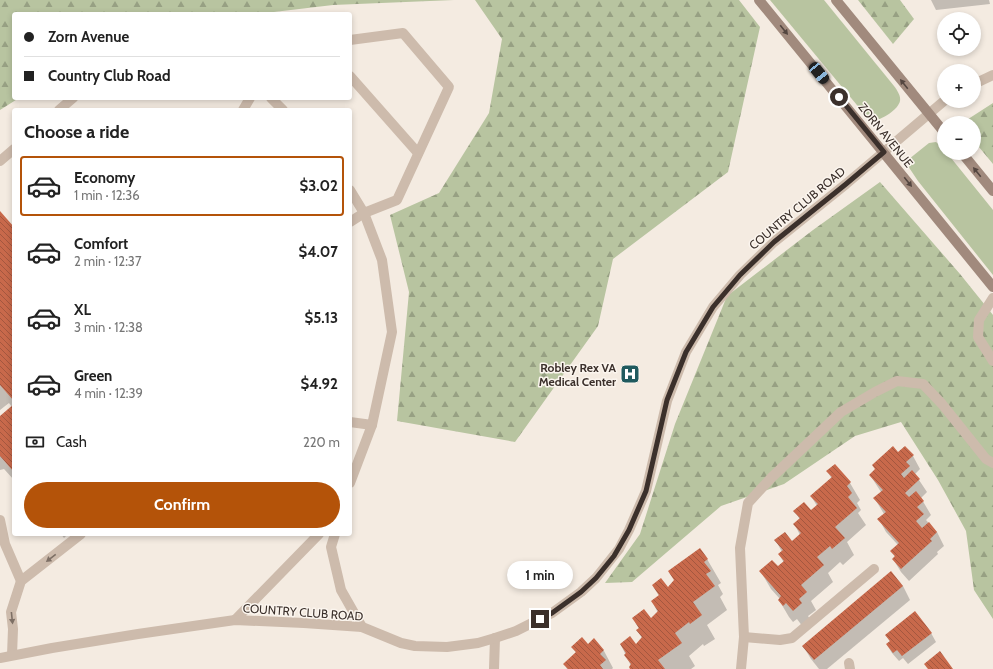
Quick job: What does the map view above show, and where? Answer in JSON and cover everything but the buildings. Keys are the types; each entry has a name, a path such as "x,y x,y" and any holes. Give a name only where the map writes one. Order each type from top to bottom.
{"main road":[{"name":"ZORN AVENUE","path":"759,0 993,287"},
{"path":"836,0 937,124"},
{"path":"968,160 993,191"}],"street":[{"path":"352,40 403,33 449,87 397,200 364,213 352,221"},
{"path":"981,81 993,75"},
{"path":"352,78 418,153"},
{"path":"61,108 71,100"},
{"path":"273,100 281,108"},
{"name":"COUNTRY CLUB ROAD","path":"0,658 138,634 235,620 362,627 401,643 415,646 447,647 478,643 495,638 516,631 552,613 581,592 609,562 629,530 646,491 667,400 686,352 713,307 740,275 774,242 846,184 937,107"},
{"path":"0,161 12,151"},
{"path":"352,193 364,213 382,260 392,332 372,425 352,478"},
{"path":"993,298 979,320 978,337 993,361"},
{"path":"741,669 744,637 740,548 748,503 771,478 841,412 897,381 923,384 942,404 986,459 993,463"},
{"path":"352,422 372,425"},
{"path":"0,520 5,544 21,581"},
{"path":"12,655 13,629 11,612 21,581 78,536"},
{"path":"235,620 317,536"},
{"path":"334,536 331,547 341,590 362,627"},
{"path":"744,637 780,640 792,638 874,569"},
{"path":"494,669 495,638"}],"green space":[{"path":"0,0 454,0 333,5 274,12 12,12 12,100 16,100 0,110"},
{"path":"475,0 739,0 760,27 728,172 613,259 598,326 515,442 397,421 409,292 390,215 439,193 489,113 502,39"},
{"path":"770,0 824,0 896,89 900,101 896,108 885,116 874,121 866,116"},
{"path":"858,0 900,0 914,19 893,44"},
{"path":"993,103 993,164 981,149 981,116 973,116"},
{"path":"929,143 937,143 937,160 953,160 993,210 993,275 918,181 908,166 909,159"},
{"path":"880,182 960,274 993,315 993,619 974,590 966,531 938,480 901,422 855,436 784,484 721,506 632,582 605,583 640,534 675,424 727,296 813,230"}],"place":[{"name":"Robley Rex VA Medical Center","path":"630,374"}],"route":[{"path":"540,619 552,613 581,592 596,578 619,549 646,491 667,400 686,352 713,307 740,275 774,242 884,152 839,97"}]}
